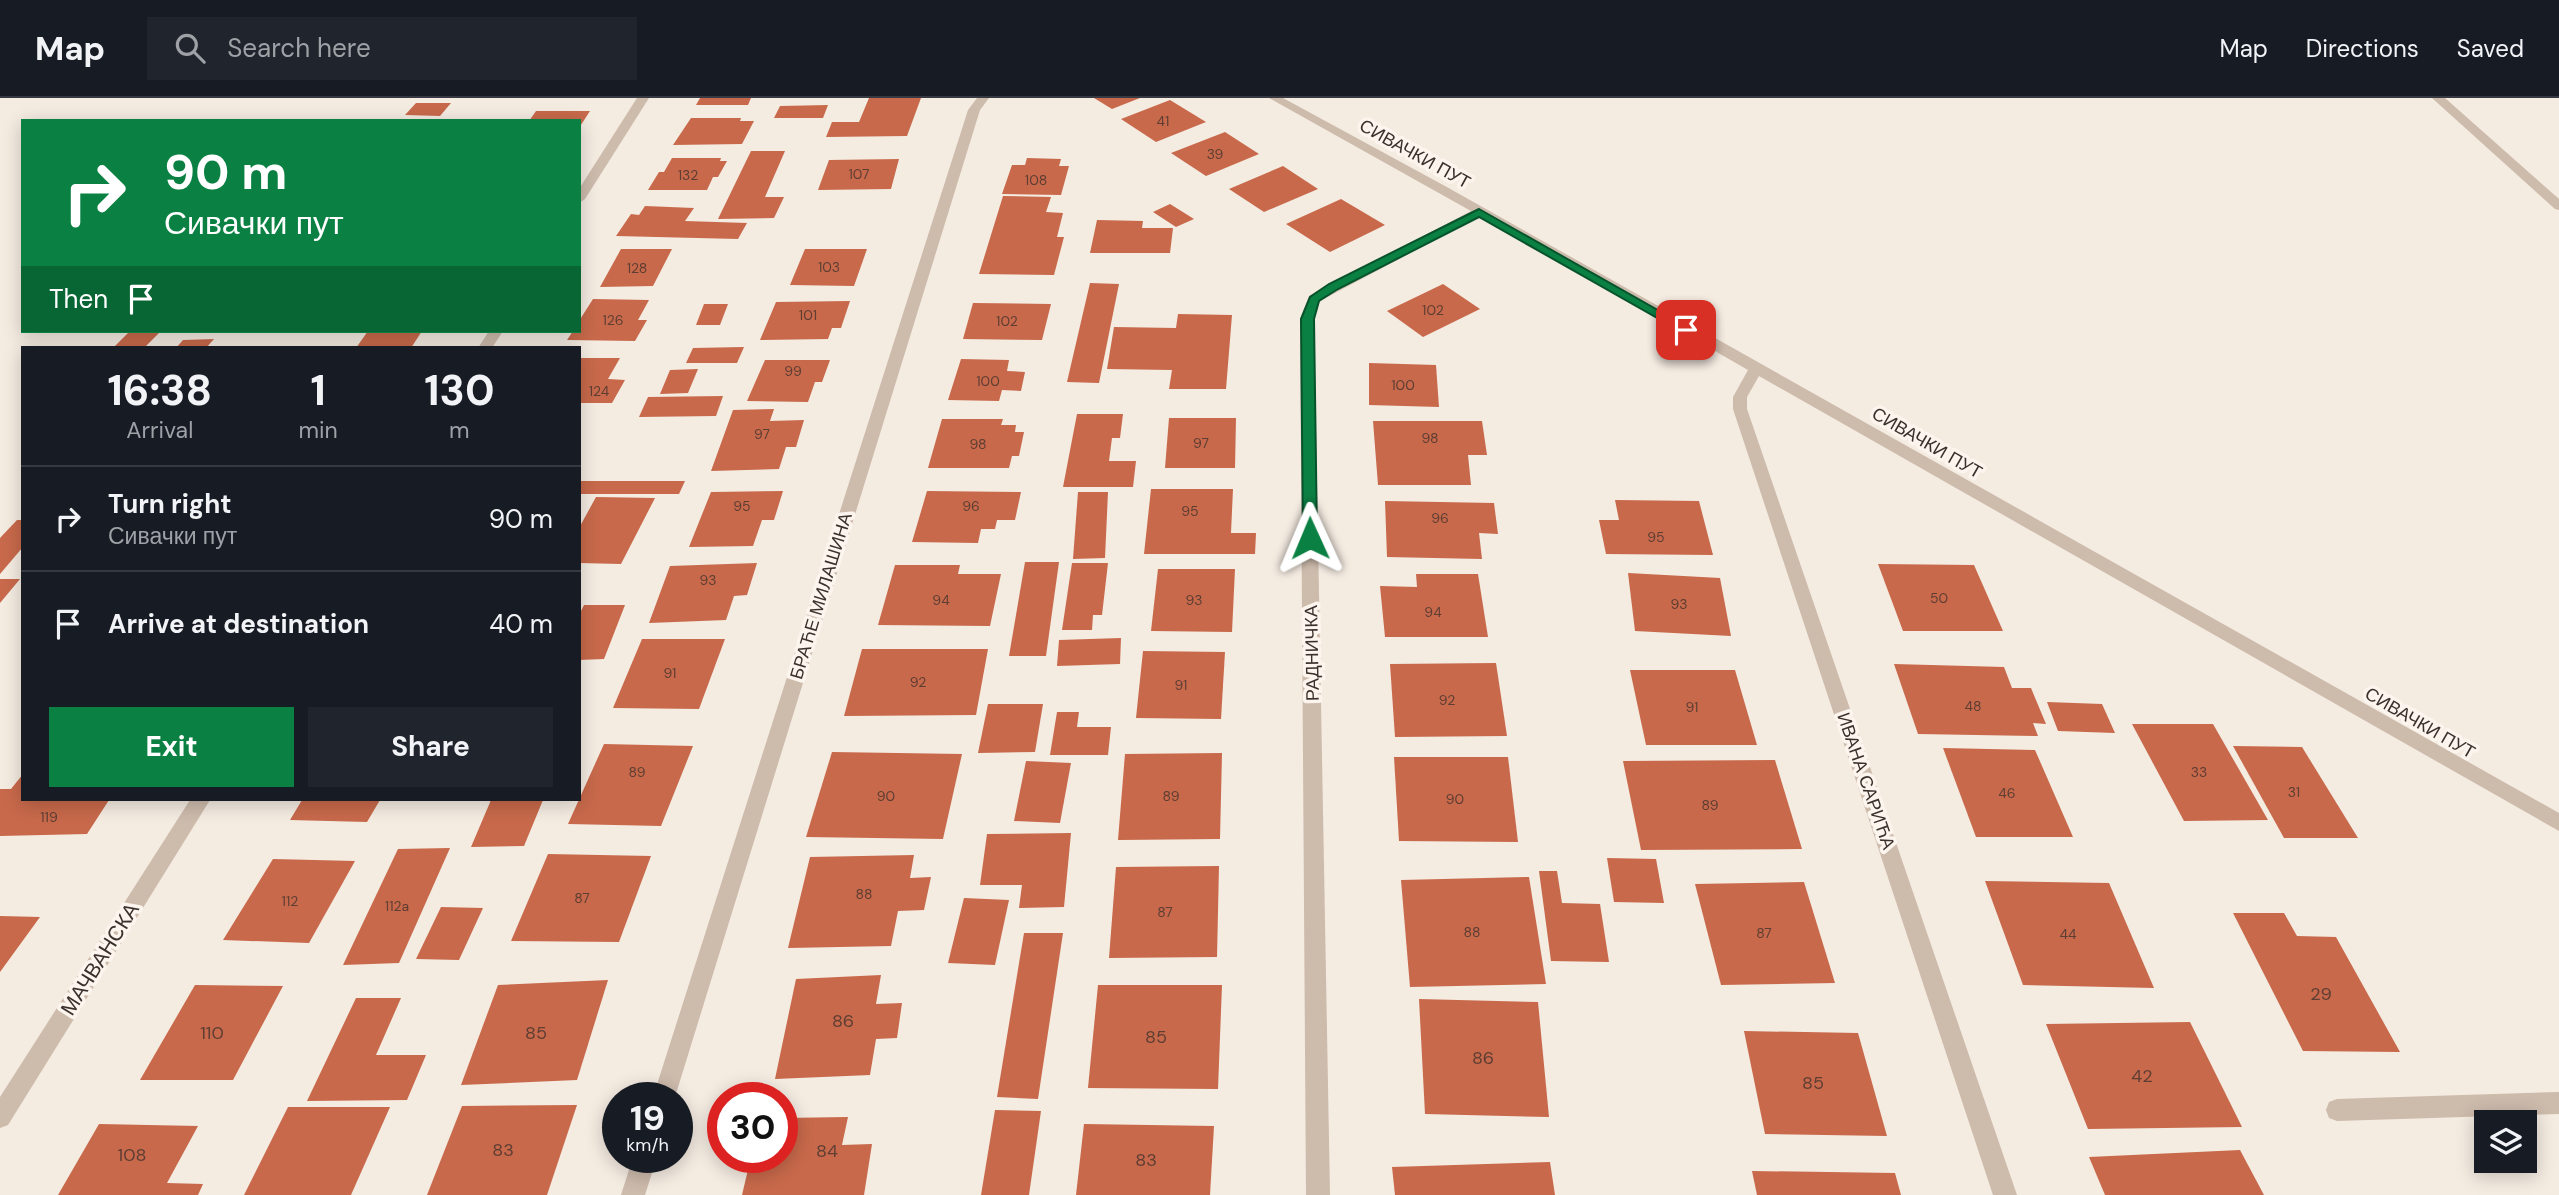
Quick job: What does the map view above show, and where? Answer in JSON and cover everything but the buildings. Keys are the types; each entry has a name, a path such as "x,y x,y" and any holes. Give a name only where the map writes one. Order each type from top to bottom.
{"street":[{"path":"581,196 643,98"},
{"name":"БРАЋЕ МИЛАШИНА","path":"669,1082 974,110 983,98"},
{"name":"СИВАЧКИ ПУТ","path":"1275,98 2559,823"},
{"path":"2438,98 2559,206"},
{"name":"РАДНИЧКА","path":"1318,1195 1307,319 1314,299 1479,212"},
{"name":"ИВАНА САРИЋА","path":"1756,369 1740,397 1740,409 2005,1195"},
{"name":"МАЧВАНСКА","path":"0,1117 199,801"},
{"path":"2337,1110 2559,1103"},
{"path":"633,1195 640,1173"}],"route":[{"path":"1310,538 1307,319 1314,299 1334,287 1479,212 1686,330"}]}
